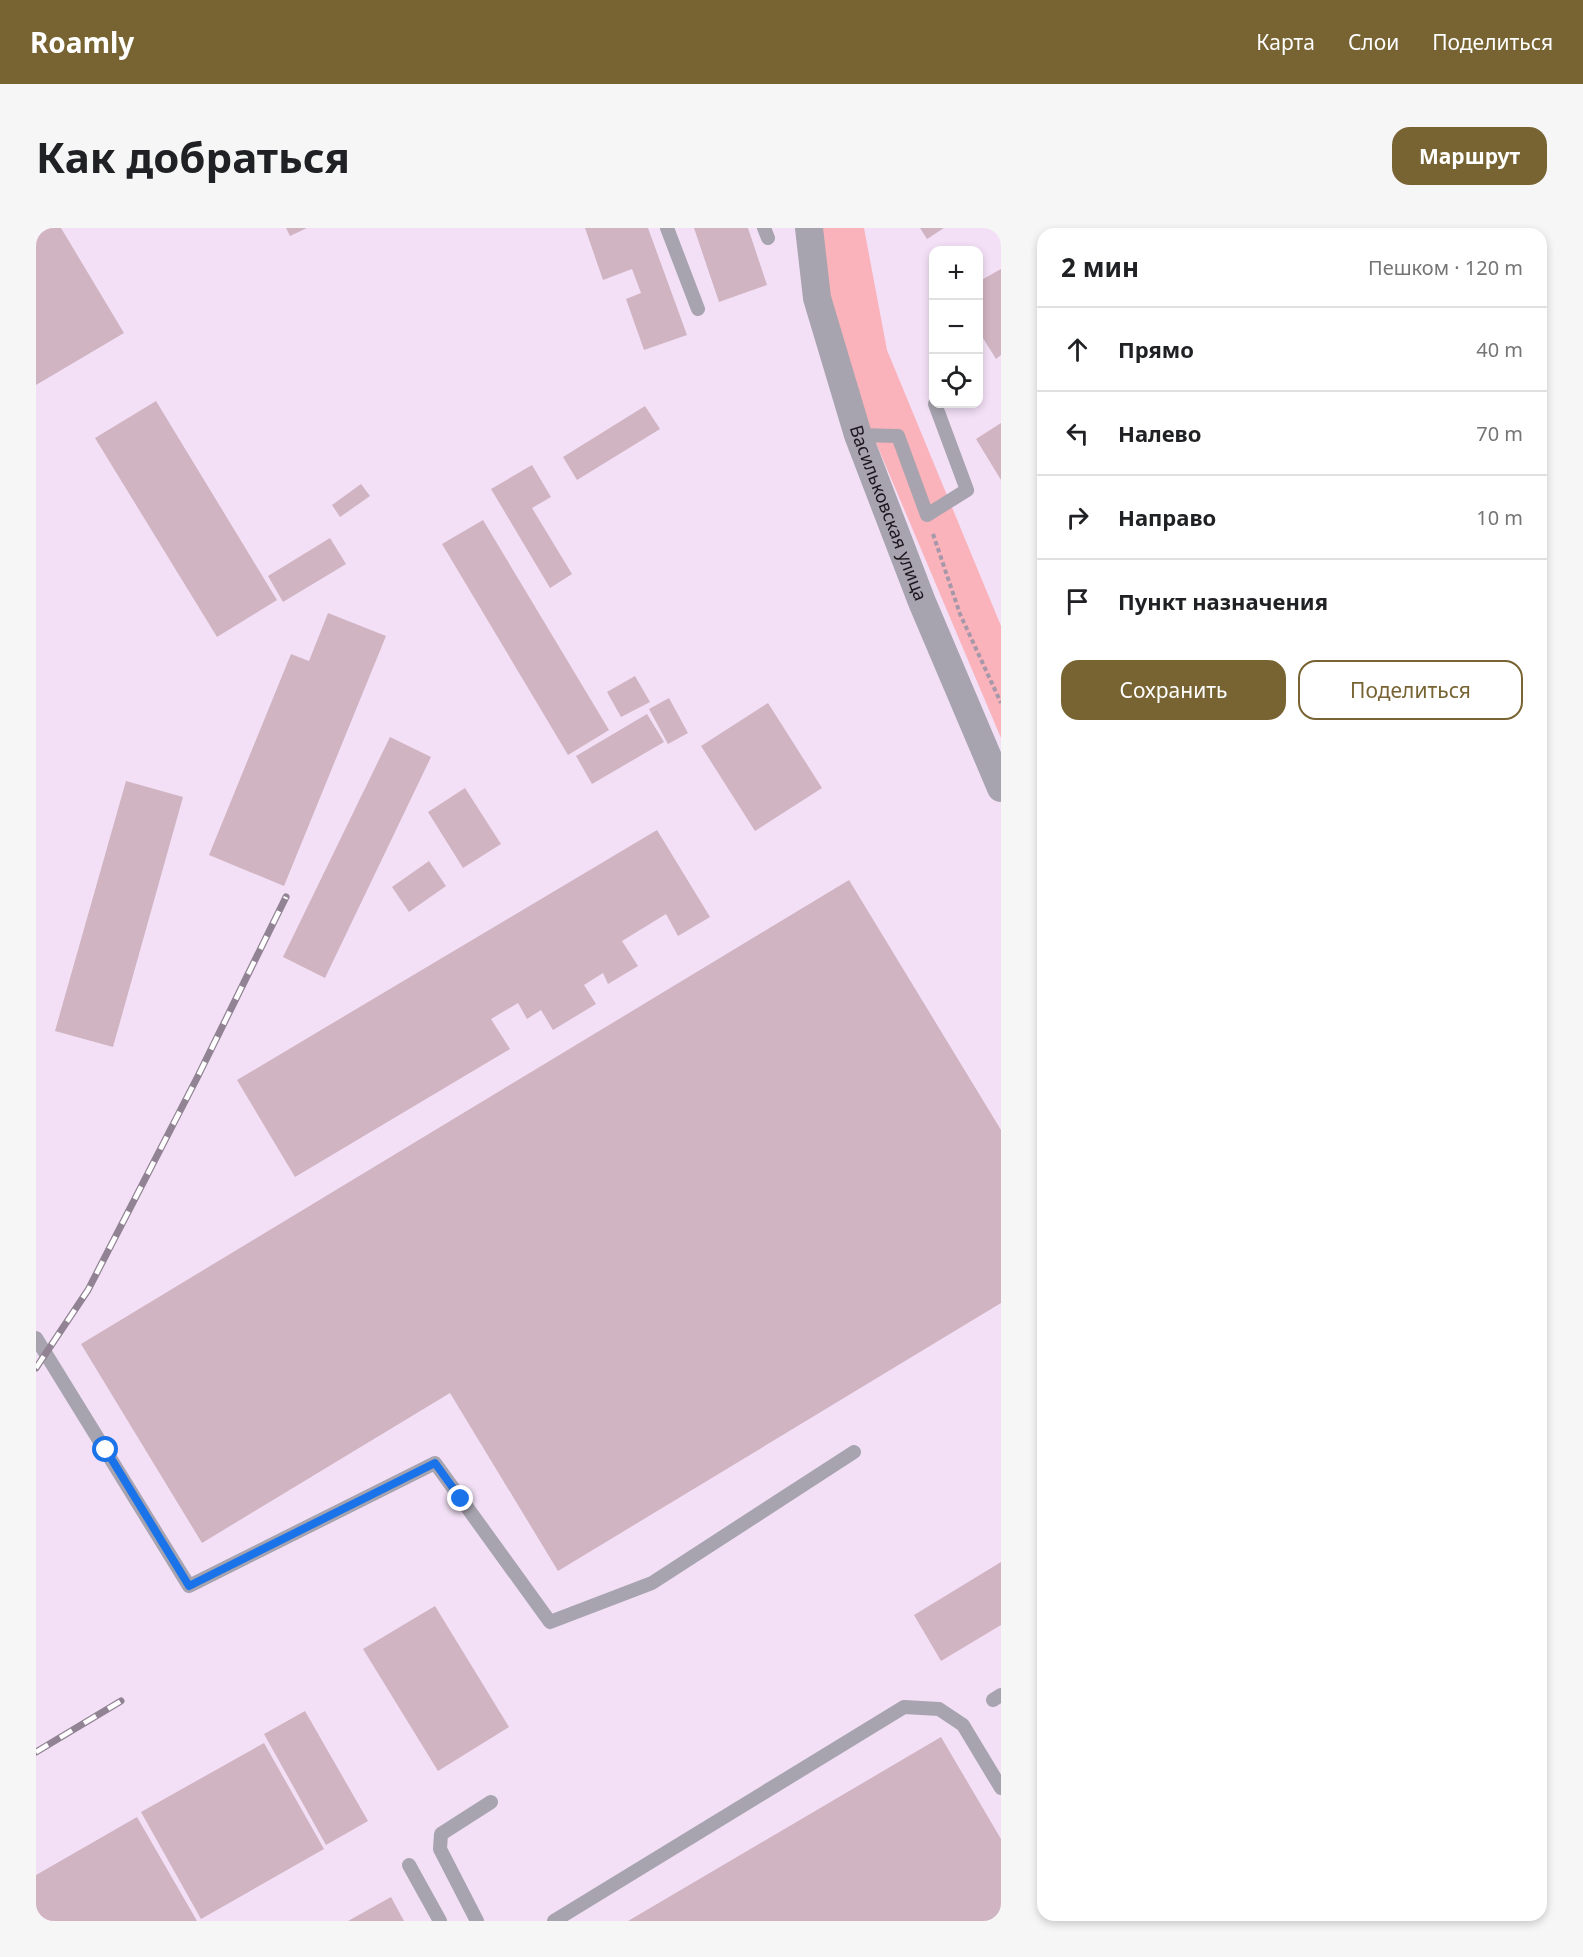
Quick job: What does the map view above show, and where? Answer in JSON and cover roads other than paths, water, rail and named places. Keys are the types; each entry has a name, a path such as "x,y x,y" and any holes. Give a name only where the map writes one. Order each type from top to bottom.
{"street":[{"name":"Васильковская улица","path":"809,228 817,298 858,435 922,602 990,733 1001,788"}],"lane":[{"path":"667,228 698,309"},
{"path":"858,435 898,436 927,515 967,490 936,408"},
{"path":"36,1338 189,1586 435,1463 550,1622 652,1583 854,1452"},
{"path":"554,1921 904,1707 939,1709 963,1725 1001,1788"},
{"path":"477,1921 440,1849 441,1834 491,1802"},
{"path":"409,1865 440,1921"}],"railway":[{"path":"36,1368 88,1290 198,1076 286,897"},
{"path":"36,1752 121,1701"}]}
